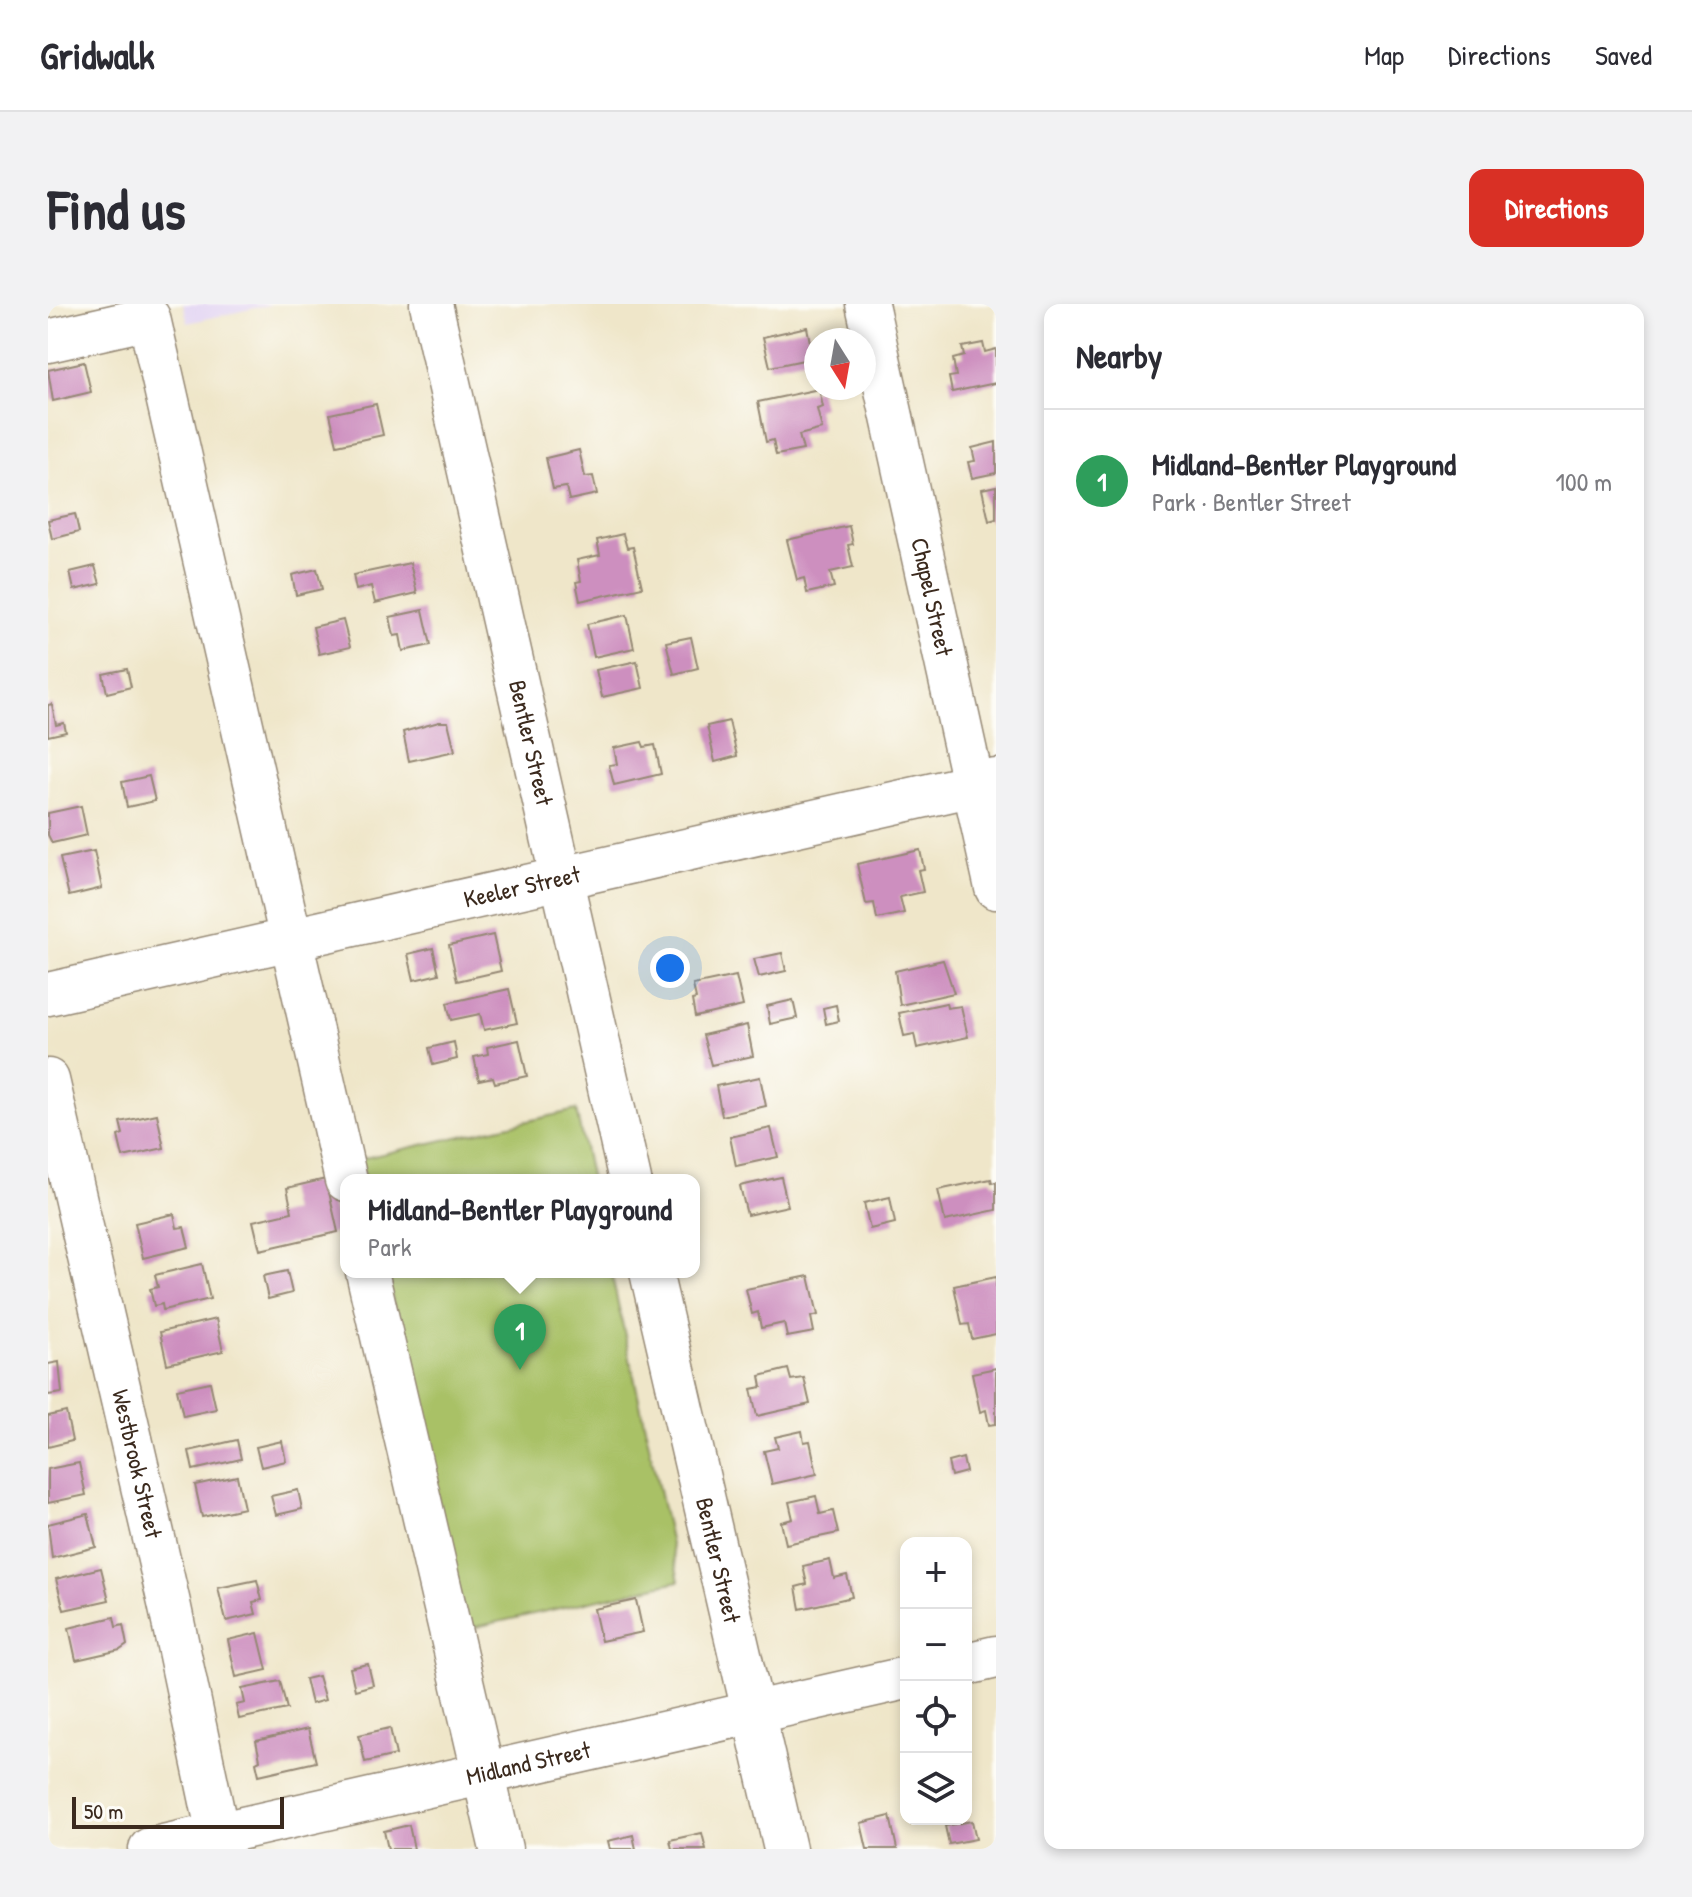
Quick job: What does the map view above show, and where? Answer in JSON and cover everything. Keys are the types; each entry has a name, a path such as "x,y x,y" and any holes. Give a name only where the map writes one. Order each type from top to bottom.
{"street":[{"name":"Bentler Street","path":"431,304 629,1174"},
{"name":"Chapel Street","path":"867,304 984,783 996,888"},
{"path":"48,341 149,318 345,1174"},
{"name":"Keeler Street","path":"48,994 984,783"},
{"name":"Westbrook Street","path":"48,1080 167,1590 219,1841"},
{"path":"368,1278 501,1849"},
{"name":"Bentler Street","path":"652,1278 785,1849"},
{"path":"972,1663 996,1657"},
{"name":"Midland Street","path":"150,1849 219,1841 483,1773 900,1679"}],"shaded area":[{"path":"183,304 273,304 188,323"}],"green space":[{"path":"576,1110 590,1174 364,1174 360,1159"},
{"path":"387,1278 612,1278 679,1581 467,1629"}],"building":[{"path":"807,327 804,328 804,360 770,367 763,337"},
{"path":"983,343 985,352 996,349 996,383 952,392 949,377 956,376 953,359 964,356 962,347"},
{"path":"84,362 91,392 53,401 48,370"},
{"path":"804,392 804,400 821,400 823,407 817,409 822,429 799,435 803,450 776,455 773,440 766,442 758,402"},
{"path":"376,404 383,435 337,445 330,414"},
{"path":"996,442 996,473 972,478 968,462 975,461 972,448"},
{"path":"579,450 585,477 593,476 597,494 569,500 566,487 553,489 546,458"},
{"path":"996,486 996,519 989,521 982,489"},
{"path":"75,514 79,532 52,539 48,520"},
{"path":"849,526 853,544 848,545 853,567 830,572 834,587 807,593 804,578 797,580 787,540"},
{"path":"623,534 627,548 633,547 642,587 580,601 576,582 581,581 577,560 600,555 597,540"},
{"path":"410,563 417,593 375,603 371,586 356,590 353,575"},
{"path":"95,566 100,584 74,590 70,572"},
{"path":"317,569 322,589 296,595 292,575"},
{"path":"423,610 431,645 403,651 400,635 394,636 390,617"},
{"path":"627,615 634,648 594,657 587,624"},
{"path":"343,620 350,647 319,654 313,627"},
{"path":"691,637 698,668 674,674 666,642"},
{"path":"637,661 643,688 602,697 596,670"},
{"path":"127,669 131,687 107,693 103,674"},
{"path":"52,704 56,725 64,723 66,732 48,736 48,705"},
{"path":"729,721 737,756 715,762 707,726"},
{"path":"448,722 455,751 409,761 403,732"},
{"path":"642,742 644,747 655,745 661,774 614,785 609,765 617,764 614,748"},
{"path":"149,776 155,801 127,807 122,782"},
{"path":"81,806 87,835 52,843 48,835 48,813"},
{"path":"920,850 924,869 918,870 923,892 900,897 904,913 877,919 874,903 866,904 857,864"},
{"path":"94,851 102,888 69,896 60,858"},
{"path":"493,935 501,971 457,981 449,945"},
{"path":"433,948 439,974 414,980 408,954"},
{"path":"782,953 786,971 759,977 754,959"},
{"path":"943,960 954,993 900,1005 895,971"},
{"path":"736,976 743,1006 695,1017 693,985"},
{"path":"509,989 517,1023 484,1030 480,1014 451,1020 447,1003"},
{"path":"793,1000 797,1018 770,1024 767,1006"},
{"path":"946,1003 947,1008 961,1006 968,1037 917,1048 914,1034 904,1036 899,1013"},
{"path":"836,1005 839,1021 826,1024 823,1008"},
{"path":"747,1025 753,1056 711,1065 703,1035"},
{"path":"519,1040 527,1076 495,1083 493,1077 479,1080 474,1057 488,1054 487,1047"},
{"path":"454,1042 457,1059 433,1065 429,1048"},
{"path":"760,1077 766,1106 722,1116 716,1086"},
{"path":"157,1114 164,1148 123,1157 118,1136 123,1134 120,1122"},
{"path":"771,1128 778,1157 736,1166 730,1137"},
{"path":"781,1177 788,1206 747,1215 740,1186"},
{"path":"326,1179 338,1232 260,1250 253,1221 292,1212 287,1188"},
{"path":"991,1179 992,1183 996,1182 996,1210 945,1221 938,1190"},
{"path":"890,1197 895,1223 870,1229 864,1203"},
{"path":"174,1214 177,1228 184,1227 189,1247 143,1258 135,1223"},
{"path":"202,1264 210,1299 163,1310 162,1304 154,1306 150,1289 158,1287 155,1275"},
{"path":"287,1271 292,1293 268,1299 263,1276"},
{"path":"809,1276 818,1315 811,1317 814,1332 787,1337 784,1323 761,1328 758,1312 752,1314 746,1289"},
{"path":"996,1277 996,1334 972,1339 969,1324 962,1325 954,1286"},
{"path":"216,1319 223,1351 167,1364 160,1332"},
{"path":"59,1362 62,1393 48,1395 48,1364"},
{"path":"996,1368 996,1424 989,1425 986,1410 980,1412 972,1373"},
{"path":"788,1369 791,1380 804,1378 810,1404 757,1416 751,1389 762,1387 760,1376"},
{"path":"210,1382 216,1409 183,1416 177,1389"},
{"path":"66,1412 72,1441 48,1447 48,1416"},
{"path":"802,1431 804,1442 810,1441 817,1474 772,1484 764,1451 778,1448 775,1437"},
{"path":"237,1440 241,1459 193,1470 189,1451"},
{"path":"282,1441 286,1461 261,1467 256,1447"},
{"path":"963,1458 966,1472 951,1476 948,1462"},
{"path":"79,1463 86,1495 48,1503 48,1469"},
{"path":"237,1476 244,1508 202,1517 195,1485"},
{"path":"298,1490 302,1509 276,1515 271,1496"},
{"path":"816,1496 820,1514 833,1511 838,1533 786,1544 781,1522 793,1519 789,1502"},
{"path":"88,1514 96,1547 52,1558 48,1524"},
{"path":"830,1560 834,1578 847,1575 852,1597 800,1609 796,1587 807,1584 803,1566"},
{"path":"101,1568 109,1600 64,1610 56,1579"},
{"path":"257,1580 262,1600 253,1602 256,1614 226,1621 218,1588"},
{"path":"636,1600 643,1632 601,1641 594,1609"},
{"path":"114,1617 116,1627 123,1625 127,1645 120,1650 76,1660 69,1628"},
{"path":"258,1633 267,1670 236,1677 228,1640"},
{"path":"368,1664 373,1685 355,1690 350,1668"},
{"path":"318,1676 325,1700 311,1704 305,1679"},
{"path":"280,1681 287,1709 239,1719 236,1705 245,1703 242,1689"},
{"path":"390,1728 396,1755 365,1762 359,1735"},
{"path":"308,1729 316,1762 259,1775 256,1741"},
{"path":"890,1816 897,1849 867,1849 861,1823"},
{"path":"972,1821 976,1839 949,1844 945,1826 972,1825"},
{"path":"409,1825 414,1849 388,1849 384,1831"},
{"path":"702,1833 706,1849 672,1849 670,1840"},
{"path":"633,1835 636,1849 610,1849 608,1841"}],"place":[{"name":"Midland-Bentler Playground","path":"520,1370"}]}
